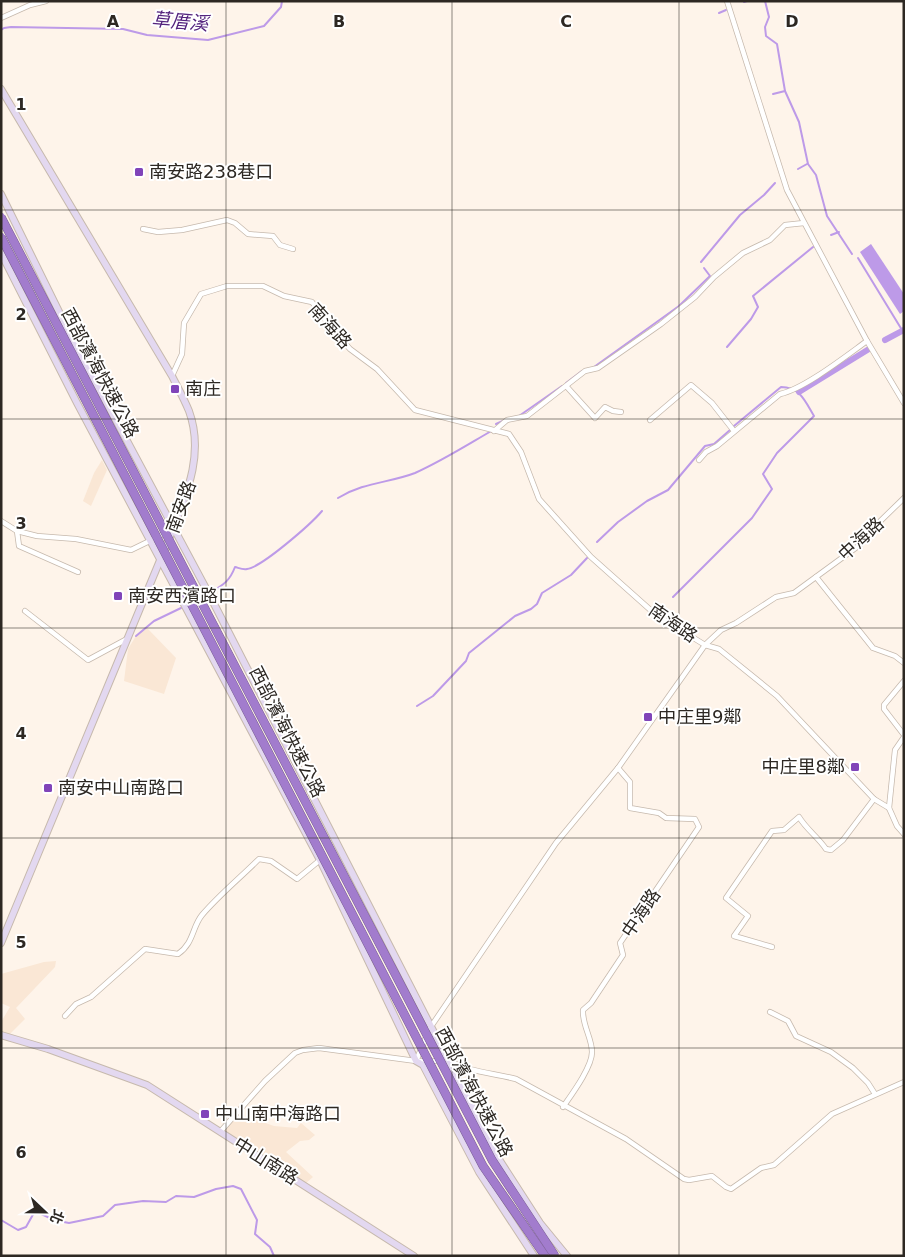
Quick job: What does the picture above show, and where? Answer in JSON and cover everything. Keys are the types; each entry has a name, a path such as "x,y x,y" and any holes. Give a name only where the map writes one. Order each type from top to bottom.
{"highway":[{"name":"西部濱海快速公路","path":"1,217 492,1160 555,1256"},
{"name":"西部濱海快速公路","path":"1,237 483,1166 545,1256"}],"street":[{"path":"1,18 30,5 46,1"},
{"path":"726,1 787,190 867,342 904,403"},
{"name":"南安路","path":"1,89 172,376 189,411 194,429 196,453 192,475 173,529 1,943"},
{"path":"1,194 72,338 210,596 500,1161 540,1223 567,1256"},
{"path":"144,229 158,232 182,230 227,220 235,223 248,234 273,236 280,245 294,249"},
{"path":"494,431 507,420 527,416 567,387 585,371 598,368 661,324 695,297 714,277 743,253 770,240 785,225 804,223"},
{"path":"1,253 77,403 152,540 320,860 416,1061 422,1065 479,1172 534,1256"},
{"name":"南海路","path":"172,376 182,354 184,323 201,294 227,286 263,286 284,296 312,302 350,349 377,369 403,400 415,410 509,434 521,452 539,499 591,557 655,614 705,645 719,649 777,696 874,799 889,808"},
{"path":"699,460 706,452 717,446 780,394 790,392 867,342"},
{"path":"650,420 691,385 712,403 734,431"},
{"path":"567,387 595,418 606,407 613,411 621,412"},
{"name":"中海路","path":"416,1061 430,1027 556,844 618,768 705,645 720,630 736,623 776,597 794,593 861,544 867,534 904,498"},
{"path":"1,521 17,531 37,536 94,541 131,550 173,529"},
{"path":"17,531 19,546 78,572"},
{"path":"816,577 873,648 895,656 904,663"},
{"path":"25,611 88,660 127,639"},
{"path":"904,682 884,705 884,709 904,736 894,750 889,808 897,826 904,834"},
{"name":"中海路","path":"563,1107 581,1080 592,1052 582,1019 583,1010 591,1002 623,955 620,944 699,827 695,819 666,818 659,813 630,808 630,782 618,768"},
{"path":"772,947 734,936 748,916 726,898 736,881 772,831 784,830 799,817 804,826 817,836 826,849 831,850 843,840 874,799"},
{"path":"65,1016 76,1004 92,997 145,949 178,954 182,952 194,936 202,915 259,860 271,862 297,879 320,860"},
{"path":"770,1012 788,1021 796,1036 831,1052 853,1068 868,1083 875,1094"},
{"name":"中山南路","path":"1,1035 48,1049 147,1085 414,1256"},
{"path":"220,1132 257,1089 294,1053 319,1048 416,1061 448,1061 465,1069 516,1079 563,1107 596,1121 618,1134 684,1179 694,1180 712,1176 726,1187 731,1188 761,1168 774,1165 832,1114 904,1082"}],"shaded area":[{"path":"871,244 904,294 904,311 900,314 860,252"},
{"path":"102,460 107,470 91,506 83,501 94,473"},
{"path":"147,628 176,658 164,694 124,681 128,649 136,636"},
{"path":"56,961 55,967 16,1008 25,1019 9,1035 1,1033 1,1022 10,1007 1,1003 1,974 44,962"},
{"path":"237,1113 274,1126 297,1128 301,1123 315,1135 309,1140 300,1141 286,1152 313,1177 306,1183 223,1130"}],"waterway":[{"name":"草厝溪","path":"1,30 11,27 123,29 147,35 208,40 264,26 281,7 282,1"},
{"path":"765,1 769,17 765,27 766,36 777,44 785,91 799,122 808,164 816,175 827,216 852,254"},
{"path":"719,13 726,10"},
{"path":"773,94 785,91"},
{"path":"798,169 807,164"},
{"path":"701,262 740,215 775,183"},
{"path":"831,235 839,232"},
{"path":"727,347 751,319 758,307 753,296 813,247"},
{"path":"858,258 902,330"},
{"path":"594,367 679,306 710,276 704,268"},
{"path":"885,340 904,330"},
{"path":"799,392 869,349"},
{"path":"566,383 582,371"},
{"path":"519,416 562,386"},
{"path":"673,597 752,518 772,489 763,474 777,453 814,416 805,400 797,392 793,389 781,387 734,426"},
{"path":"496,424 505,420"},
{"path":"338,498 357,489 415,473 493,430"},
{"path":"597,542 618,522 647,501 668,490 705,446 714,444 730,430"},
{"path":"212,591 226,582 235,567 247,569 264,561 297,535 322,511"},
{"path":"417,706 433,696 466,661 469,653 515,616 531,609 537,604 542,593 571,575 587,558"},
{"path":"136,636 154,621 181,608"},
{"path":"1,1220 18,1230 26,1227 35,1211 54,1220 69,1223 103,1216 115,1205 143,1201 166,1202 176,1196 194,1197 216,1189 233,1186 241,1189 257,1220 255,1234 270,1247 274,1256"}],"place":[{"name":"南安路238巷口","path":"139,172"},
{"name":"南庄","path":"175,389"},
{"name":"南安西濱路口","path":"118,596"},
{"name":"中庄里9鄰","path":"648,717"},
{"name":"中庄里8鄰","path":"855,767"},
{"name":"南安中山南路口","path":"48,788"},
{"name":"中山南中海路口","path":"205,1114"}]}
